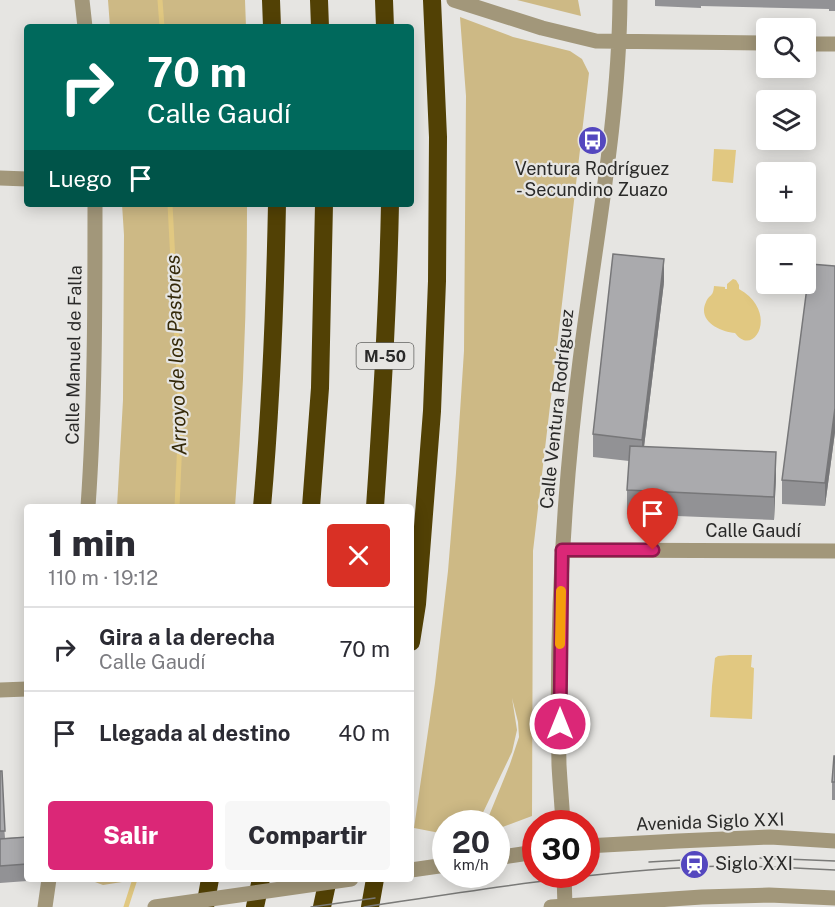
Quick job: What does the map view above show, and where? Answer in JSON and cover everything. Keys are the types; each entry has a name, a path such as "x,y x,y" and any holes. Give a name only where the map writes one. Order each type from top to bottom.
{"highway":[{"path":"271,0 272,24"},
{"path":"319,0 321,24"},
{"path":"384,0 385,24"},
{"path":"414,623 432,411 437,281 438,136 432,0"},
{"path":"262,504 274,337 277,207"},
{"path":"311,504 320,387 324,207"},
{"name":"M-50","path":"375,504 383,393 390,207"},
{"path":"205,907 209,882"},
{"path":"255,907 260,882"},
{"path":"322,907 327,882"},
{"path":"370,907 374,882"}],"street":[{"path":"82,0 86,24"},
{"path":"454,0 543,27 596,40 756,43"},
{"name":"Calle Ventura Rodríguez","path":"562,810 560,765 562,550 580,362 611,140 620,42 620,0"},
{"path":"816,44 835,44"},
{"path":"0,178 24,179"},
{"name":"Calle Manuel de Falla","path":"88,504 93,375 95,207"},
{"name":"Calle Gaudí","path":"562,550 835,551"},
{"path":"0,690 24,689"},
{"name":"Avenida Siglo XXI","path":"600,845 770,837 835,841"},
{"path":"414,870 432,868"},
{"path":"45,907 49,882"},
{"path":"155,907 330,882"},
{"path":"562,888 560,907 702,897 835,898"}],"shaded area":[{"path":"108,0 245,0 246,24 110,24"},
{"path":"517,0 578,0 581,16"},
{"path":"460,17 513,37 570,51 582,59 589,73 533,551 532,810 522,810 522,820 510,824 510,810 491,810 519,737 512,698 517,730 512,752 484,810 432,810 432,831 414,828 435,683 456,473 464,351 466,96"},
{"path":"714,149 736,150 733,183 712,181"},
{"path":"122,207 247,207 244,356 235,504 117,504 123,400"},
{"path":"733,279 758,309 761,320 760,329 755,337 749,340 742,340 735,333 717,328 707,320 705,315 706,302 714,286 727,289 727,284"},
{"path":"752,655 751,667 754,668 752,719 710,717 715,658"},
{"path":"95,882 122,882 103,885"}],"building":[{"path":"613,254 664,259 642,440 593,434"},
{"path":"816,264 835,266 835,408 825,483 782,480 806,294 816,294"},
{"path":"630,446 776,452 774,497 627,490"},
{"path":"834,756 835,782 832,782"},
{"path":"0,771 2,771 5,831 0,831"},
{"path":"24,837 24,864 0,866 0,839"}],"waterway":[{"name":"Arroyo de los Pastores","path":"160,0 162,24"},
{"name":"Arroyo de los Pastores","path":"170,207 181,417 177,504"},
{"name":"Arroyo de los Pastores","path":"126,907 134,882"}],"tram line":[{"path":"760,858 835,861"},
{"path":"649,862 700,859"},
{"path":"364,907 544,881 635,871 726,866 835,870"},
{"path":"311,907 375,898"}],"slow traffic":[{"path":"560,644 561,591"}],"place":[{"name":"Ventura Rodríguez - Secundino Zuazo","path":"592,140"},
{"name":"Siglo XXI","path":"694,864"}],"route":[{"path":"560,724 562,550 653,550"}]}
